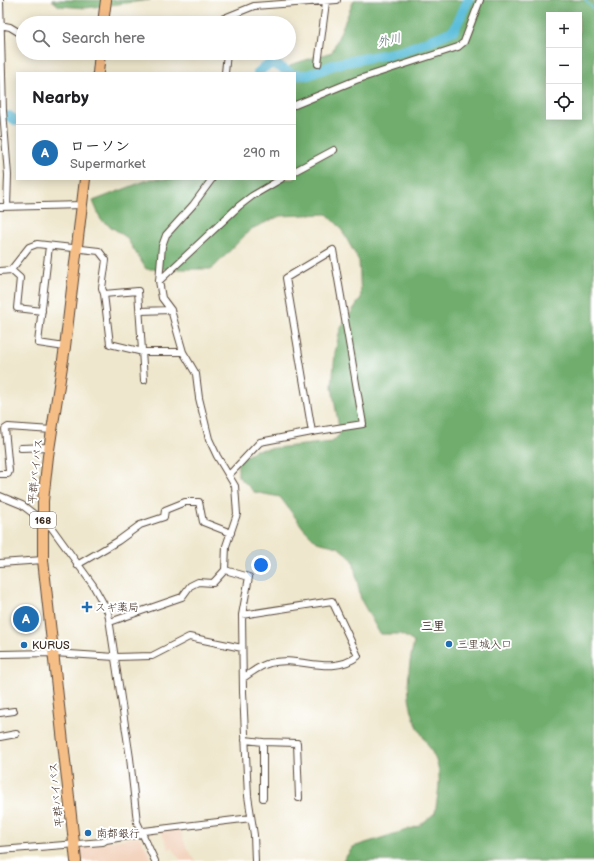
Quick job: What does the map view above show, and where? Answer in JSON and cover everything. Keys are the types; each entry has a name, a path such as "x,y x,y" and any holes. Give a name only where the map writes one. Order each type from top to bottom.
{"highway":[{"path":"104,16 106,0"},
{"path":"98,72 99,60"},
{"name":"平群バイパス","path":"76,861 43,560 43,519 49,447 65,347 85,180"}],"street":[{"path":"0,0 3,111 5,121 8,175 7,207"},
{"path":"230,15 254,6 338,0"},
{"path":"296,105 356,80 458,47 464,42 480,0"},
{"path":"318,64 326,2"},
{"path":"1,25 16,30"},
{"path":"225,72 226,60"},
{"path":"296,170 334,150"},
{"path":"110,622 182,597 190,586 198,582 213,583 225,570 226,546 237,514 237,495 235,486 217,456 209,439 198,398 196,374 183,352 171,310 162,298 159,281 162,246 166,235 193,205 211,180"},
{"path":"159,281 239,206 252,196 279,180"},
{"path":"0,208 82,205"},
{"path":"11,270 28,247 37,244 99,251 106,260 102,288 110,344 142,352 183,352"},
{"path":"49,246 38,344 65,347"},
{"path":"229,475 260,442 363,424 333,250 286,278 312,432"},
{"path":"0,271 11,270 20,278 17,308 42,311"},
{"path":"104,294 138,290 144,380"},
{"path":"140,311 171,310"},
{"path":"0,474 8,474 9,471 3,433 5,429 8,427 52,430"},
{"path":"22,448 49,447"},
{"path":"0,496 22,505 43,519 51,527 102,598 110,622 130,758 137,822 141,834 155,861"},
{"path":"78,565 118,541 140,525 164,517 165,510 185,502 199,502 203,522 231,533"},
{"path":"0,563 43,560"},
{"path":"225,570 249,577 242,615 242,648 248,796 255,861"},
{"path":"242,615 332,601 358,656 338,665 316,666 292,662 271,662 243,678"},
{"path":"0,654 54,653 115,657 157,654 189,637 242,648"},
{"path":"0,712 14,711"},
{"path":"0,737 16,734"},
{"path":"245,740 297,743 299,798"},
{"path":"263,742 263,798"},
{"path":"0,850 103,842 106,840 141,834 144,831 251,818"}],"shaded area":[{"path":"179,828 187,849 196,861 181,861 172,848 169,849 161,831"},
{"path":"139,836 153,861 82,861 79,847"}],"green space":[{"path":"52,0 150,0 86,8 59,6"},
{"path":"354,0 594,0 594,861 343,861 353,847 419,826 435,813 439,784 437,763 416,723 409,699 408,680 414,642 401,634 380,634 361,600 353,560 338,547 317,542 304,529 280,497 254,492 238,476 238,461 256,450 332,442 340,434 332,387 335,353 340,329 361,298 359,261 340,227 327,214 280,216 251,229 212,269 146,269 126,237 101,220 93,201 147,180 296,180 296,72 282,72 293,64 332,52"}],"waterway":[{"name":"外川","path":"296,75 308,75 336,64 403,51 436,38 454,30 468,0"},
{"path":"585,0 594,10"},
{"name":"外川","path":"259,72 271,64 274,64 288,72"},
{"name":"外川","path":"0,116 9,116 16,120"}],"place":[{"name":"スギ薬局","path":"87,607"},
{"name":"ローソン","path":"26,619"},
{"name":"三里城入口","path":"449,644"},
{"name":"KURUS","path":"24,645"},
{"name":"南都銀行","path":"88,833"}],"district":[{"name":"三里","path":"433,626"}]}
